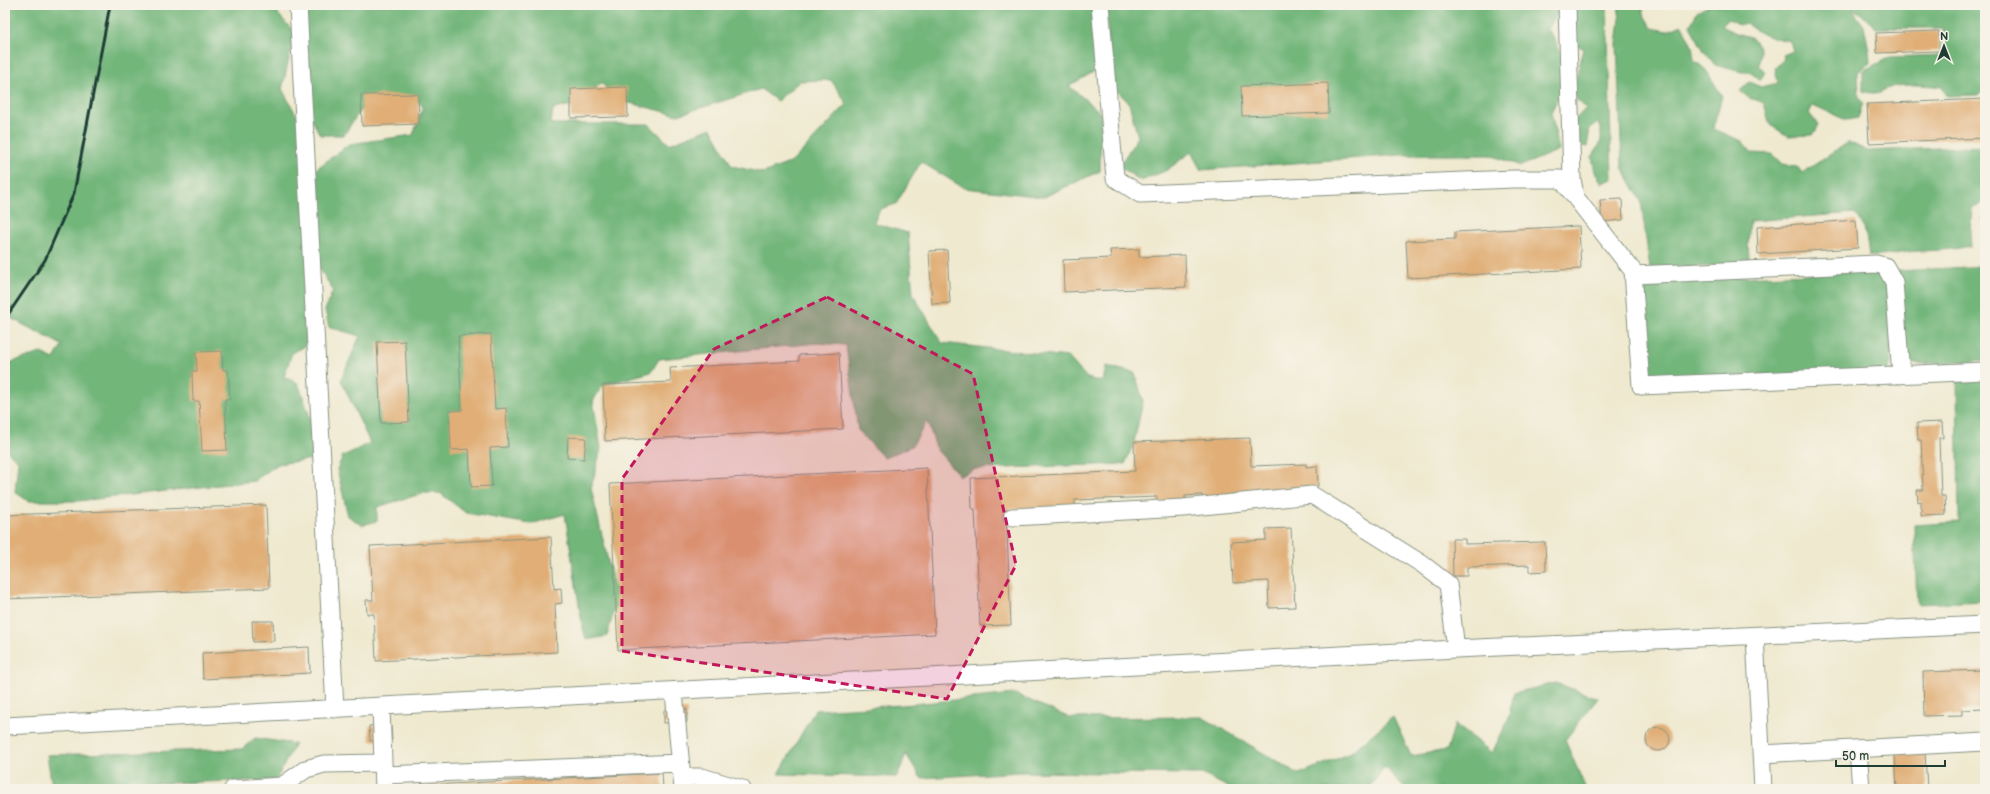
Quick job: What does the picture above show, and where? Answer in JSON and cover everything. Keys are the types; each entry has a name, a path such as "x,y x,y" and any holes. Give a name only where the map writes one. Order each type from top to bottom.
{"lane":[{"path":"298,5 335,709"},
{"path":"1100,5 1115,178 1140,194 1514,179 1561,179 1633,271 1641,386 1985,371"},
{"path":"1567,5 1572,179 1575,197"},
{"path":"1634,275 1876,264 1885,266 1894,282 1901,375"},
{"path":"1012,517 1183,508 1312,495 1422,564 1448,584 1456,649"},
{"path":"5,726 674,692 1456,649 1985,624"},
{"path":"1755,636 1763,789"},
{"path":"674,692 682,777"},
{"path":"381,707 384,776"},
{"path":"1761,754 1985,742"},
{"path":"1858,748 1861,789"},
{"path":"233,789 282,786 306,769 324,764 384,776 702,777 742,789"}],"highlighted area":[{"path":"827,297 973,374 1016,565 947,699 622,651 622,479 714,349"}],"green space":[{"path":"5,5 278,5 278,14 295,33 282,89 307,134 312,342 292,353 284,377 298,383 314,428 313,459 278,464 254,481 78,501 28,501 15,492 18,461 5,449 5,364 41,353 54,359 62,345 5,315"},
{"path":"303,5 1092,5 1097,70 1069,86 1101,113 1100,171 1044,197 964,188 921,162 896,204 880,209 874,223 908,233 913,294 942,343 1068,357 1087,378 1103,382 1106,366 1135,373 1143,401 1134,442 1125,464 974,469 960,476 937,450 927,421 912,446 884,458 858,430 846,345 817,343 659,359 651,372 603,385 593,401 601,449 591,488 617,600 607,636 586,640 582,624 565,514 531,524 466,513 440,493 424,493 377,507 377,521 362,525 348,516 337,469 343,456 370,443 341,380 360,336 329,327 325,310 333,290 315,261 315,170 349,144 413,135 423,107 413,95 368,98 344,135 320,135 305,106","holes":["831,80 847,104 792,162 763,173 732,166 711,128 669,144 649,124 551,124 553,109 581,103 601,83 622,101 678,115 761,89 777,101 800,81"]},
{"path":"1107,5 1558,5 1558,12 1548,29 1562,53 1567,80 1551,112 1559,150 1521,166 1490,155 1400,155 1201,170 1191,152 1167,170 1141,181 1119,166 1138,137 1129,103 1109,82"},
{"path":"1573,5 1607,5 1612,179 1602,183 1595,172 1592,157 1601,141 1601,133 1598,123 1590,128 1587,147 1576,144 1574,121 1586,108 1576,99 1574,86 1584,49 1574,43"},
{"path":"1618,5 1642,5 1645,17 1652,28 1667,31 1682,25 1692,46 1694,60 1706,70 1722,96 1713,129 1742,141 1752,153 1772,154 1782,164 1797,166 1802,173 1849,142 1867,151 1985,146 1985,201 1972,208 1970,232 1971,246 1946,250 1869,256 1867,238 1861,222 1854,213 1750,221 1748,244 1749,259 1737,265 1650,268 1641,201 1622,167 1617,44 1620,19"},
{"path":"1710,5 1985,5 1985,91 1978,95 1947,96 1942,87 1903,85 1892,87 1877,93 1863,91 1863,71 1890,57 1945,55 1943,28 1876,28 1859,12 1852,9 1864,26 1870,63 1858,72 1859,98 1863,103 1858,118 1846,120 1813,105 1809,113 1818,125 1812,135 1788,136 1770,125 1764,103 1749,98 1740,91 1749,82 1761,87 1778,83 1775,68 1784,60 1783,55 1793,51 1790,41 1766,35 1746,23 1739,25 1729,19 1722,26 1736,33 1751,37 1760,49 1759,65 1765,72 1760,80 1750,72 1742,72 1715,65 1704,51 1690,26 1697,12"},
{"path":"1985,266 1985,361 1913,364 1906,358 1898,271"},
{"path":"1876,271 1886,280 1892,361 1888,370 1650,379 1644,283 1650,281"},
{"path":"1985,376 1985,601 1917,604 1914,525 1959,522 1957,380"},
{"path":"1556,683 1598,698 1565,740 1586,789 1405,789 1385,767 1368,789 1232,789 1202,774 1021,772 921,778 906,754 897,777 779,774 815,710 903,705 1015,694 1070,718 1202,717 1299,774 1349,754 1393,717 1411,756 1447,750 1455,724 1492,753 1508,720 1514,693"},
{"path":"255,738 295,744 276,780 52,786 47,755 242,749"}],"building":[{"path":"1939,31 1939,51 1877,53 1876,33"},
{"path":"1328,83 1329,113 1242,116 1241,86"},
{"path":"627,87 628,117 571,118 571,89"},
{"path":"418,94 419,124 362,126 361,95"},
{"path":"1985,99 1985,138 1869,143 1867,104"},
{"path":"1622,199 1623,220 1602,222 1600,200"},
{"path":"1985,214 1985,234 1984,234 1983,215"},
{"path":"1856,220 1858,248 1758,254 1757,227"},
{"path":"1579,226 1581,269 1408,278 1406,241 1455,239 1455,232"},
{"path":"1139,249 1139,257 1185,255 1186,287 1064,292 1063,260 1111,258 1110,250"},
{"path":"947,250 950,303 932,304 929,251"},
{"path":"491,334 495,409 506,408 508,447 490,448 492,486 471,487 469,449 451,450 449,411 462,410 458,336"},
{"path":"405,341 409,422 381,423 377,342"},
{"path":"222,351 223,370 228,370 230,399 225,399 227,450 202,451 199,401 193,401 192,371 197,371 196,352"},
{"path":"839,353 843,429 605,441 603,385 671,382 670,368 799,361 799,355"},
{"path":"1942,422 1943,438 1939,438 1941,496 1945,496 1946,515 1921,516 1921,501 1918,502 1917,490 1923,490 1921,440 1918,440 1917,423"},
{"path":"568,437 586,438 584,459 567,458"},
{"path":"1250,438 1251,466 1306,464 1306,467 1317,466 1318,486 1307,487 1307,491 1230,494 1230,499 1202,500 1202,495 1185,496 1185,501 1157,502 1157,497 1075,500 1075,506 1006,509 1011,625 980,626 975,509 972,509 971,478 1135,471 1134,442"},
{"path":"927,468 935,634 618,650 610,484"},
{"path":"266,505 269,588 5,599 5,515"},
{"path":"1291,528 1295,607 1269,608 1268,581 1233,583 1231,542 1266,540 1266,529"},
{"path":"551,537 554,589 561,588 562,603 555,604 557,652 376,661 374,614 367,614 366,600 373,600 370,546"},
{"path":"1452,539 1465,539 1465,544 1545,542 1546,571 1529,572 1529,565 1467,567 1467,576 1453,576"},
{"path":"252,621 273,621 274,641 253,642"},
{"path":"309,647 310,673 203,679 202,653"},
{"path":"1985,670 1985,709 1962,710 1962,715 1924,716 1923,672"},
{"path":"687,709 687,722 664,723 664,710"},
{"path":"391,725 392,740 370,741 369,726"},
{"path":"1658,727 1667,730 1670,739 1667,748 1658,751 1649,748 1646,739 1649,730"},
{"path":"1925,752 1927,789 1897,789 1895,754"},
{"path":"662,773 663,789 430,789 430,785"}],"railway":[{"path":"5,319 45,260 74,193 110,5"}]}
